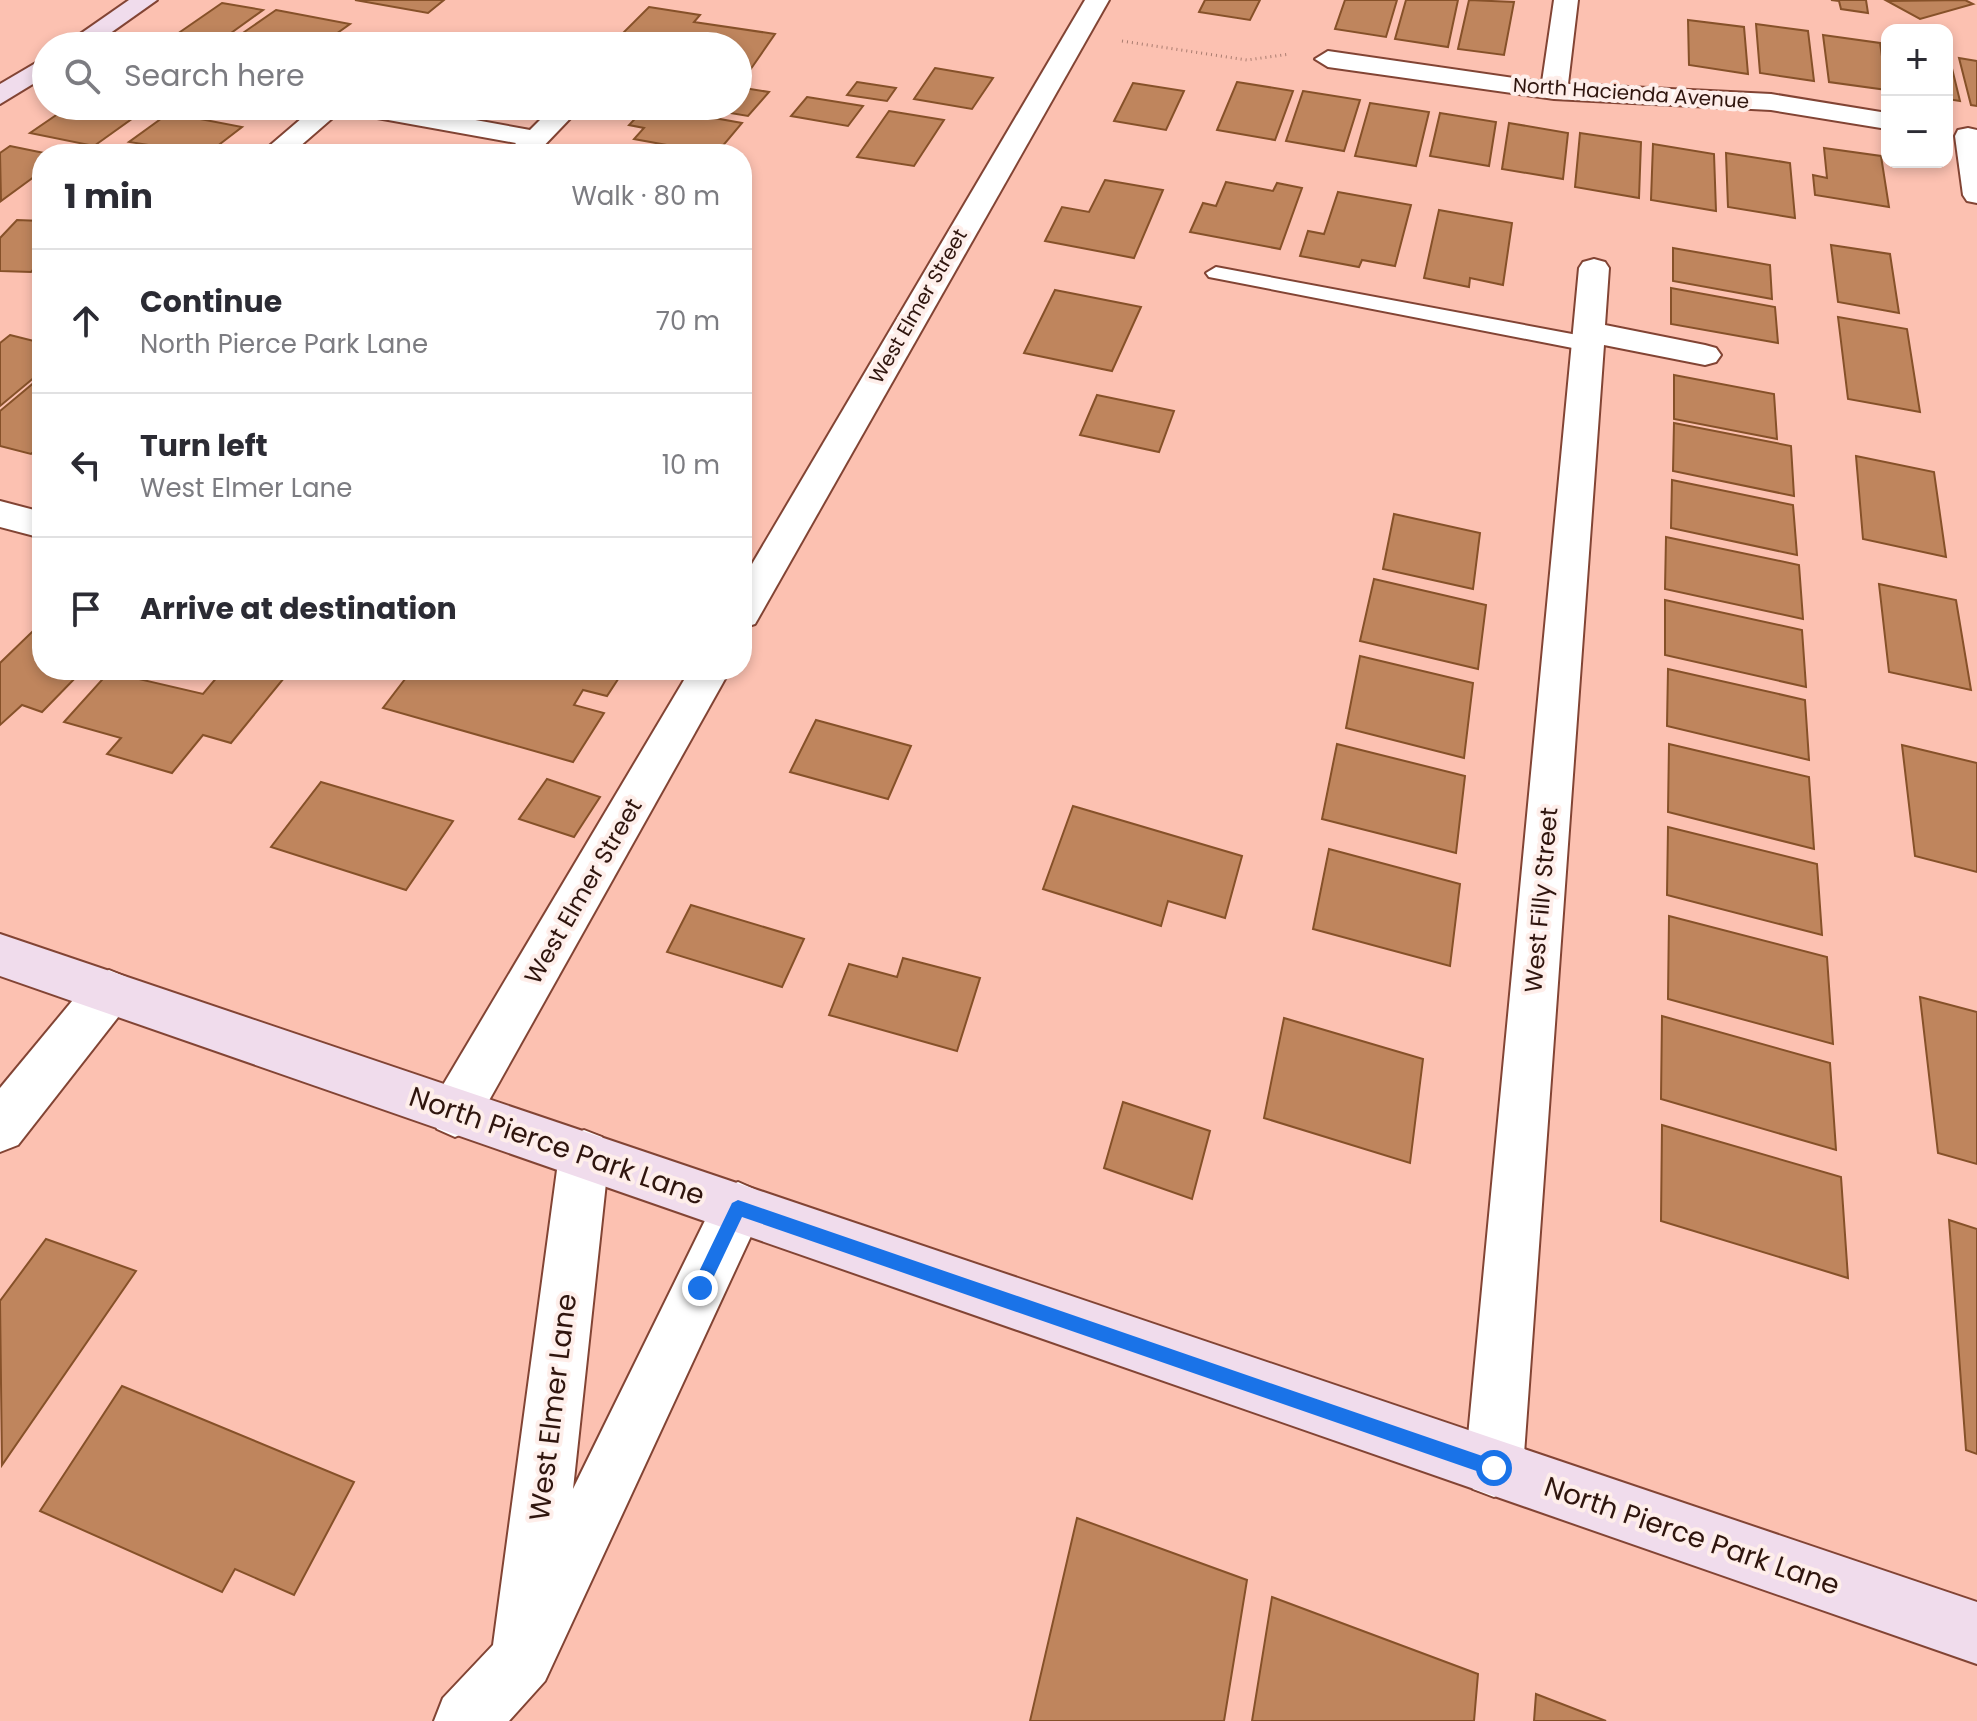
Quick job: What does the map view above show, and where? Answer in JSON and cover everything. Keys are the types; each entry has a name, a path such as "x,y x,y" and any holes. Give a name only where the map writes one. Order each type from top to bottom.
{"street":[{"path":"96,32 145,0"},
{"name":"West Elmer Street","path":"752,597 1097,0"},
{"path":"1554,91 1566,0"},
{"name":"North Hacienda Avenue","path":"1328,59 1554,91 1771,102 1881,120"},
{"path":"0,96 32,74"},
{"path":"286,144 315,120"},
{"path":"416,120 519,144"},
{"path":"530,144 555,120"},
{"path":"1964,135 1977,195"},
{"name":"West Filly Street","path":"1494,1468 1594,268"},
{"path":"1588,338 1705,355"},
{"path":"0,514 32,522"},
{"name":"West Elmer Street","path":"455,1112 704,680"},
{"name":"North Pierce Park Lane","path":"0,955 1977,1633"},
{"path":"0,1127 109,992"},
{"name":"West Elmer Lane","path":"523,1659 584,1155"},
{"name":"West Elmer Lane","path":"466,1721 523,1659 738,1208"}],"lane":[{"path":"1216,273 1588,338"}],"path":[{"path":"1077,34 1247,60 1292,54"}],"building":[{"path":"355,0 444,0 428,13"},
{"path":"1205,0 1260,0 1250,20 1199,12"},
{"path":"1345,0 1397,0 1386,37 1335,29"},
{"path":"1406,0 1458,0 1448,47 1395,39"},
{"path":"1469,0 1514,2 1504,55 1458,49"},
{"path":"1831,0 1866,0 1868,13 1841,9 1839,1"},
{"path":"1965,0 1973,4 1920,19 1887,1"},
{"path":"222,3 263,10 232,32 180,32"},
{"path":"649,7 700,15 694,22 775,34 752,67 752,32 624,32"},
{"path":"276,10 350,24 339,32 244,32"},
{"path":"1688,20 1744,27 1748,74 1689,65"},
{"path":"1756,24 1808,31 1814,81 1760,73"},
{"path":"1823,35 1880,43 1881,89 1829,82"},
{"path":"1959,58 1977,61 1977,106 1971,105"},
{"path":"935,68 993,78 972,109 914,99"},
{"path":"1953,72 1960,101 1953,100"},
{"path":"857,82 896,88 887,101 847,95"},
{"path":"1237,82 1293,91 1275,140 1217,130"},
{"path":"1133,83 1184,91 1166,130 1114,121"},
{"path":"752,89 769,92 752,111"},
{"path":"1303,91 1360,100 1344,151 1286,141"},
{"path":"807,97 863,106 848,126 791,116"},
{"path":"1370,103 1429,112 1416,166 1355,156"},
{"path":"889,111 944,120 914,166 857,157"},
{"path":"1440,113 1496,122 1489,166 1430,156"},
{"path":"49,120 130,120 97,144 30,133"},
{"path":"159,120 206,120 242,127 220,144 129,142"},
{"path":"634,120 725,120 742,123 724,144 661,144 634,139 644,128 629,125"},
{"path":"1509,123 1568,133 1563,179 1502,169"},
{"path":"1580,133 1641,142 1639,198 1575,187"},
{"path":"1653,144 1714,154 1716,211 1651,200"},
{"path":"10,146 32,151 32,178 1,201 0,153"},
{"path":"1824,148 1881,156 1889,207 1815,195 1813,175 1827,178"},
{"path":"1726,153 1790,163 1795,218 1728,207"},
{"path":"1105,180 1163,190 1134,258 1045,241 1062,207 1089,212"},
{"path":"1226,182 1273,191 1277,183 1302,188 1280,249 1190,232 1203,203 1216,206"},
{"path":"1338,192 1411,205 1395,266 1362,260 1359,267 1300,256 1308,231 1324,234"},
{"path":"1439,210 1512,223 1503,285 1470,278 1469,287 1424,278"},
{"path":"17,220 32,221 31,272 0,271 0,238"},
{"path":"1831,245 1890,254 1899,313 1838,302"},
{"path":"1673,248 1770,265 1772,299 1673,281"},
{"path":"1671,288 1775,307 1778,343 1671,324"},
{"path":"1055,290 1141,307 1112,371 1024,353"},
{"path":"1838,317 1907,329 1920,412 1848,399"},
{"path":"10,335 32,340 32,379 0,406 0,343"},
{"path":"1674,375 1774,394 1777,439 1674,419"},
{"path":"32,384 31,454 0,446 0,411"},
{"path":"1097,395 1174,411 1159,452 1080,435"},
{"path":"1674,423 1791,446 1794,496 1673,471"},
{"path":"1856,456 1934,472 1946,557 1863,539"},
{"path":"1672,480 1793,505 1797,555 1671,528"},
{"path":"1394,514 1480,533 1473,589 1383,569"},
{"path":"1666,537 1799,565 1803,619 1665,589"},
{"path":"1374,579 1486,605 1478,669 1360,641"},
{"path":"1879,584 1956,600 1971,690 1889,672"},
{"path":"1665,600 1802,630 1806,687 1665,655"},
{"path":"32,632 32,680 73,680 42,712 22,705 0,725 0,663"},
{"path":"1360,656 1473,683 1464,758 1346,728"},
{"path":"1668,669 1805,700 1809,760 1667,726"},
{"path":"102,680 143,680 203,694 215,680 282,680 231,743 203,735 172,773 107,754 121,738 64,722"},
{"path":"404,680 617,680 607,696 583,690 574,705 604,713 573,762 383,708"},
{"path":"816,720 911,746 888,799 790,772"},
{"path":"1337,744 1465,776 1456,853 1322,819"},
{"path":"1669,744 1809,777 1814,849 1668,812"},
{"path":"1902,745 1977,763 1977,872 1915,856"},
{"path":"547,779 600,797 574,837 519,819"},
{"path":"321,782 453,821 406,890 271,847"},
{"path":"1073,806 1242,856 1225,918 1168,901 1161,926 1043,889"},
{"path":"1668,827 1817,864 1822,935 1667,895"},
{"path":"1329,849 1460,884 1450,966 1313,929"},
{"path":"691,905 804,939 782,987 667,952"},
{"path":"1669,916 1827,957 1833,1044 1668,999"},
{"path":"903,958 980,978 957,1051 829,1015 849,964 897,977"},
{"path":"1920,997 1977,1012 1977,1164 1938,1153"},
{"path":"1662,1016 1830,1063 1836,1150 1661,1099"},
{"path":"1284,1018 1423,1059 1410,1163 1264,1118"},
{"path":"1123,1102 1210,1131 1192,1199 1104,1168"},
{"path":"1662,1125 1841,1177 1848,1278 1661,1221"},
{"path":"1949,1220 1977,1229 1977,1454 1966,1450"},
{"path":"46,1239 136,1271 2,1465 0,1301"},
{"path":"122,1386 354,1482 294,1595 235,1569 222,1592 40,1511"},
{"path":"1077,1518 1247,1580 1224,1721 1030,1721"},
{"path":"1272,1597 1478,1674 1474,1721 1252,1721"},
{"path":"1536,1694 1606,1721 1534,1721"}],"route":[{"path":"700,1288 738,1208 1494,1468"}]}
